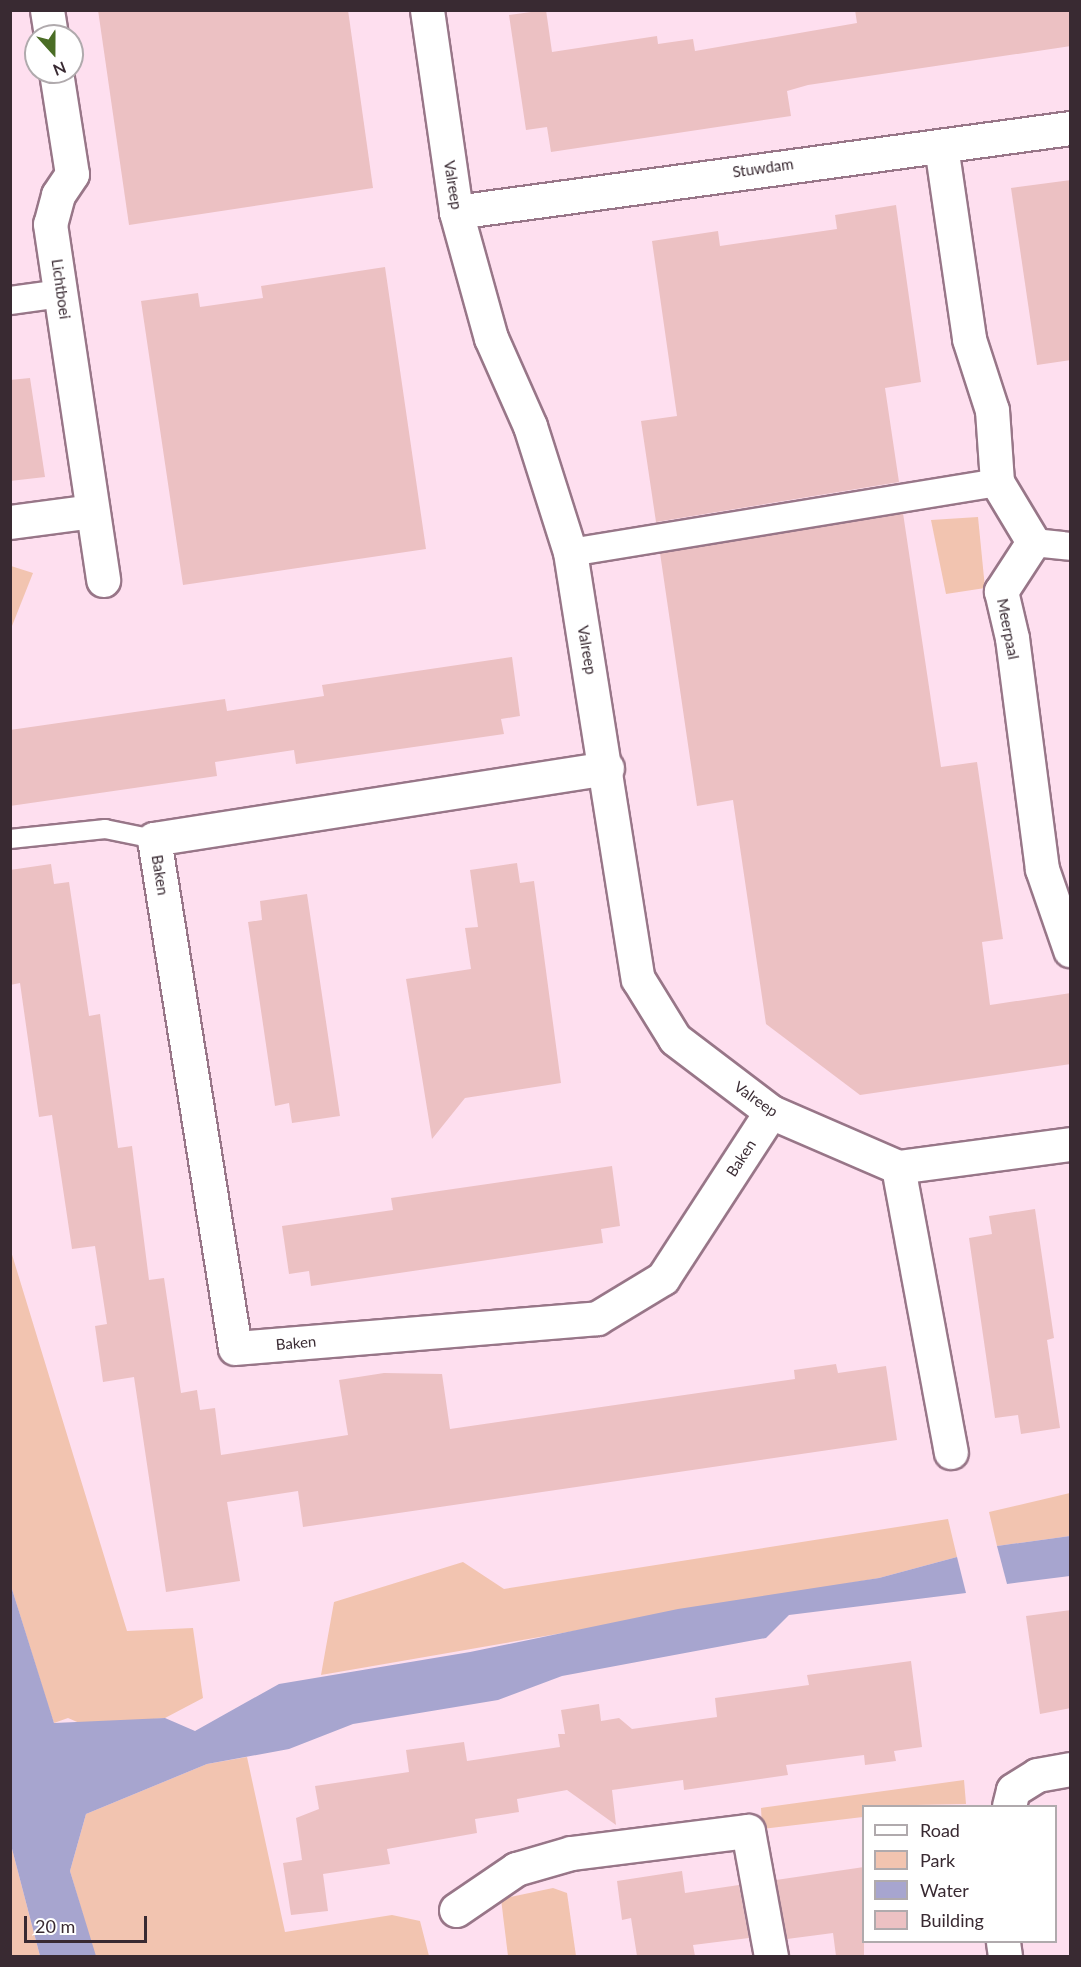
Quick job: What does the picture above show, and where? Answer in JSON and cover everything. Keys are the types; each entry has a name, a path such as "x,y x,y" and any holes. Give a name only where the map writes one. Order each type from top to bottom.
{"street":[{"name":"Valreep","path":"427,10 456,212 491,338 530,426 570,552 607,768 638,980 675,1039 771,1112 898,1167"},
{"name":"Lichtboei","path":"58,84 72,174 58,195 50,224 103,580"},
{"name":"Stuwdam","path":"456,212 1071,128"},
{"path":"941,146 969,339 992,410 997,482 1033,542 1071,546"},
{"path":"10,300 61,293"},
{"path":"570,552 997,482"},
{"path":"10,522 92,511"},
{"name":"Meerpaal","path":"1033,542 1000,591 1012,638 1042,869 1071,950"},
{"name":"Baken","path":"607,768 154,839 235,1348 597,1318 663,1278 771,1112"},
{"path":"951,1452 898,1167 1071,1144"},
{"path":"1009,1805 1013,1790 1036,1775 1071,1769"},
{"path":"456,1910 516,1869 571,1853 748,1831 771,1956"}],"lane":[{"name":"Baken","path":"10,839 105,829 154,839"}],"green space":[{"path":"978,517 985,588 946,594 931,520"},
{"path":"11,566 33,573 12,626 10,626"},
{"path":"10,1248 127,1631 193,1628 203,1698 165,1718 84,1725 68,1718 54,1723 50,1712 11,1586"},
{"path":"1070,1493 1070,1536 997,1546 989,1512"},
{"path":"948,1519 957,1557 879,1578 321,1675 334,1602 463,1562 504,1589"},
{"path":"247,1757 285,1932 392,1915 420,1921 429,1956 95,1956 70,1871 86,1814 207,1764"},
{"path":"964,1780 966,1804 862,1805 862,1817 762,1829 761,1808"},
{"path":"11,1845 40,1956 11,1956"},
{"path":"553,1888 567,1893 576,1956 508,1956 501,1899"}],"water":[{"path":"1070,1536 1070,1576 1007,1584 997,1546"},
{"path":"957,1557 966,1593 789,1615 766,1638 562,1676 498,1700 353,1724 289,1749 207,1764 86,1814 70,1871 96,1956 40,1956 11,1845 11,1586 54,1723 165,1718 195,1731 279,1684 470,1652 678,1609 879,1578"}],"building":[{"path":"98,10 348,10 373,188 129,225"},
{"path":"546,10 552,52 657,36 658,44 693,39 695,51 857,23 855,10 1071,10 1071,46 808,85 787,91 791,116 551,152 547,127 526,130 509,15"},
{"path":"1071,180 1071,360 1037,365 1011,188"},
{"path":"896,205 921,382 885,388 899,482 656,522 641,421 677,416 652,241 718,231 720,246 837,229 835,215"},
{"path":"385,267 426,549 183,585 141,301 198,293 200,307 263,298 261,286"},
{"path":"30,378 45,477 10,481 10,380"},
{"path":"903,513 941,767 977,762 1003,939 982,942 990,1005 1071,993 1071,1064 860,1095 766,1024 733,800 697,806 660,553"},
{"path":"512,657 520,716 501,719 504,734 296,764 294,750 215,762 217,776 10,806 10,730 225,699 227,711 324,696 322,685"},
{"path":"517,863 520,883 534,881 561,1083 465,1098 432,1139 406,979 471,969 465,928 478,927 470,870"},
{"path":"51,864 54,884 69,882 89,1016 100,1014 118,1148 132,1146 149,1280 164,1278 181,1393 197,1390 200,1410 215,1408 221,1455 348,1435 339,1380 384,1373 442,1374 450,1429 795,1379 794,1370 836,1364 838,1373 886,1366 897,1440 303,1527 298,1491 227,1502 240,1581 166,1592 134,1377 103,1382 95,1326 107,1324 95,1246 72,1249 52,1115 39,1117 20,983 10,985 10,870"},
{"path":"307,894 340,1116 292,1123 289,1103 275,1106 248,922 262,920 260,901"},
{"path":"612,1166 620,1226 601,1229 603,1243 311,1286 309,1271 289,1274 282,1226 393,1210 391,1198"},
{"path":"1035,1209 1054,1338 1047,1340 1060,1428 1021,1434 1018,1415 995,1418 969,1238 992,1234 989,1216"},
{"path":"1071,1610 1071,1708 1040,1714 1026,1616"},
{"path":"911,1661 922,1747 894,1751 896,1761 865,1765 864,1755 786,1765 788,1775 684,1790 683,1780 612,1790 616,1825 567,1790 517,1799 519,1812 475,1819 477,1833 387,1849 390,1864 323,1874 328,1911 291,1915 283,1863 302,1860 296,1818 319,1809 315,1786 409,1772 406,1750 464,1742 467,1761 560,1747 558,1734 565,1734 561,1710 599,1704 601,1721 619,1718 632,1729 717,1717 715,1698 809,1685 807,1675"},
{"path":"862,1867 864,1956 836,1956 833,1933 787,1939 776,1880"},
{"path":"682,1871 685,1893 739,1885 749,1938 693,1945 695,1956 637,1956 631,1918 622,1920 617,1881"}]}
